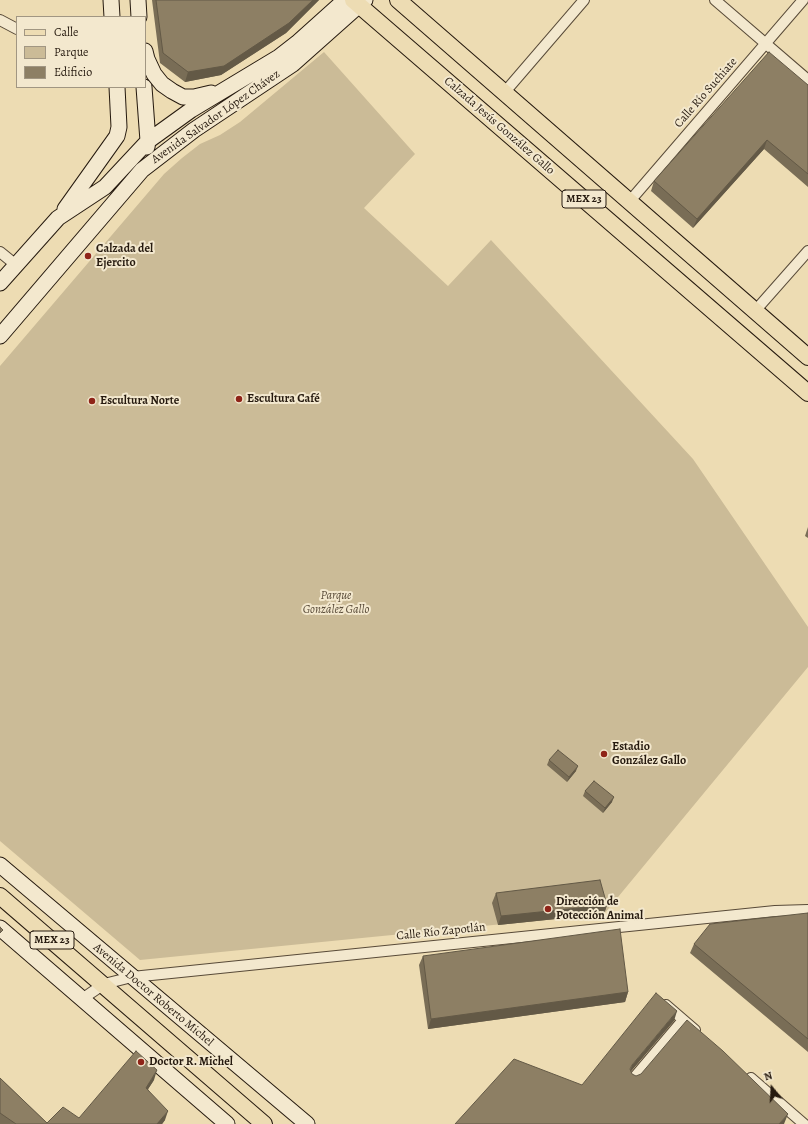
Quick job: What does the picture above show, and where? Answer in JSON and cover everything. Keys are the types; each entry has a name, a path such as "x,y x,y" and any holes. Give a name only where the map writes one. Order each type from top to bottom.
{"main road":[{"path":"111,0 112,16"},
{"path":"138,0 139,16"},
{"name":"Avenida Salvador López Chávez","path":"0,282 58,218 105,187 148,141 191,110 291,48 345,0"},
{"name":"MEX 23","path":"398,0 808,357"},
{"name":"Avenida Salvador López Chávez","path":"0,336 142,170 194,130 293,64 359,2"},
{"name":"Calzada Jesús González Gallo","path":"359,2 808,393"},
{"path":"146,54 154,74 162,84 183,97 206,95 235,84"},
{"path":"58,218 117,136 119,127 117,88"},
{"path":"142,170 148,141 144,88"},
{"name":"Avenida Doctor Roberto Michel","path":"0,865 307,1124"},
{"name":"Avenida Doctor Roberto Michel","path":"0,896 104,984 264,1124"},
{"path":"0,928 227,1124"},
{"path":"198,1098 212,1078"}],"street":[{"path":"504,93 584,0"},
{"path":"716,0 808,80"},
{"name":"Calle Río Suchiate","path":"629,202 803,0"},
{"path":"0,20 16,28"},
{"path":"755,311 808,251"},
{"path":"0,252 16,265"},
{"name":"Calle Río Zapotlán","path":"82,999 104,984 132,977 775,911 808,910"},
{"path":"660,1000 701,1036"},
{"path":"633,1079 683,1020"},
{"path":"744,1072 804,1124"}],"green space":[{"name":"Parque González Gallo","path":"324,52 415,154 364,208 448,286 491,240 693,459 808,627 808,667 604,914 140,960 0,841 0,366 164,174 200,144 220,135 240,122"}],"building":[{"path":"156,0 313,0 289,23 224,66 188,72 163,53"},
{"path":"769,52 808,85 808,174 767,140 697,219 654,181"},
{"path":"558,750 578,766 569,777 549,760"},
{"path":"594,781 614,797 605,808 585,791"},
{"path":"600,880 607,905 501,916 496,893"},
{"path":"808,913 808,1039 694,944 710,924"},
{"path":"620,929 628,992 431,1019 423,956"},
{"path":"656,993 677,1011 632,1065 630,1069 632,1074 636,1076 641,1074 687,1020 723,1051 788,1114 779,1124 455,1124 514,1059 582,1085"},
{"path":"136,1051 157,1070 146,1088 168,1111 157,1124 16,1124 0,1113 0,1078 47,1123 63,1107 79,1118"}],"place":[{"name":"Calzada del Ejercito","path":"88,256"},
{"name":"Escultura Café","path":"239,399"},
{"name":"Escultura Norte","path":"92,401"},
{"name":"Estadio González Gallo","path":"604,754"},
{"name":"Dirección de Potección Animal","path":"548,909"},
{"name":"Doctor R. Michel","path":"141,1062"}]}
